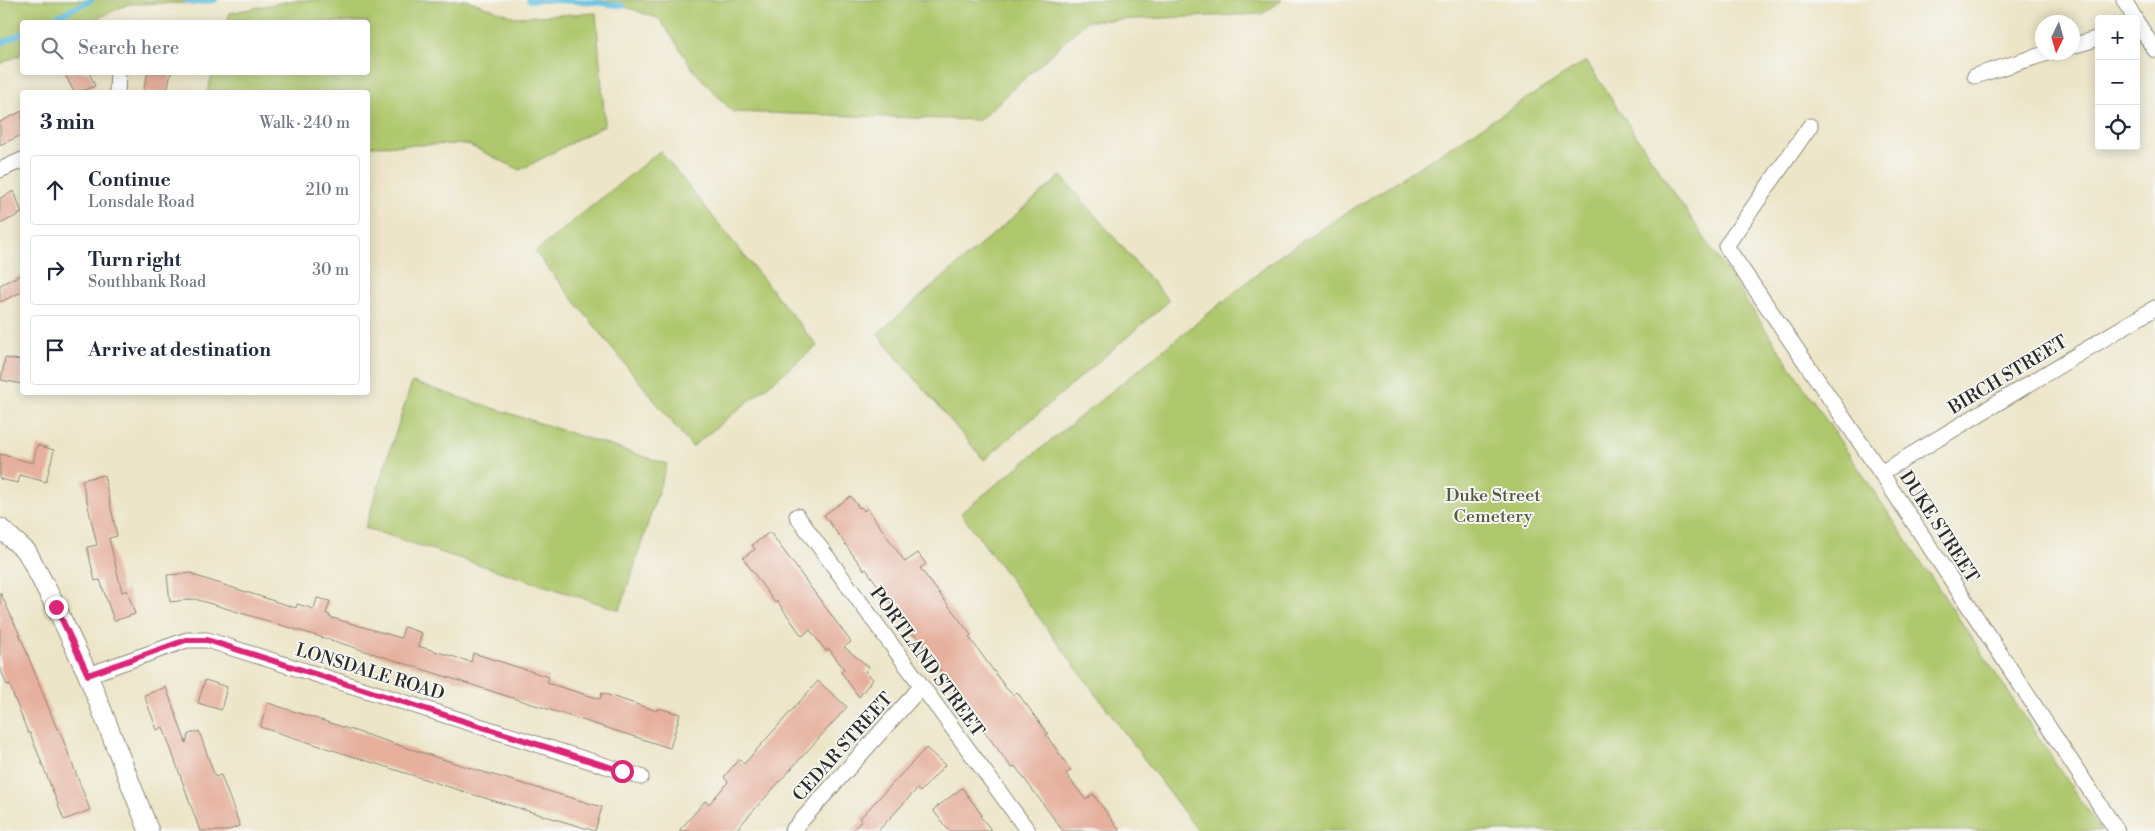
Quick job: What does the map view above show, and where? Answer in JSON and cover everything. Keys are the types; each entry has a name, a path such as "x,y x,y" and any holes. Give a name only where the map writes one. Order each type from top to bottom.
{"street":[{"path":"2124,0 2132,15"},
{"path":"2140,28 2155,50"},
{"path":"2080,44 2095,39"},
{"path":"1975,76 2035,57"},
{"path":"117,90 118,75"},
{"name":"DUKE STREET","path":"1810,126 1726,246 1881,473 2117,831"},
{"path":"0,170 20,161"},
{"name":"BIRCH STREET","path":"1881,473 2155,308"},
{"name":"PORTLAND STREET","path":"797,516 1028,831"},
{"path":"0,528 26,552 56,607 88,675 149,831"},
{"name":"LONSDALE ROAD","path":"88,675 186,640 207,640 641,777"},
{"name":"CEDAR STREET","path":"792,831 921,687"}],"green space":[{"path":"0,0 213,0 192,3 129,4 93,20 20,20 20,55 0,64"},
{"path":"294,0 467,0 515,17 596,13 605,125 520,170 467,144 370,146 370,90 208,90 212,75 370,75 370,20 228,20 230,13"},
{"path":"529,0 1282,0 1262,14 1087,21 979,120 733,112 695,72 660,19 623,6"},
{"name":"Duke Street Cemetery","path":"1586,61 2101,831 1198,831 961,513 1282,254"},
{"path":"660,151 817,346 692,447 535,252"},
{"path":"1061,176 1169,301 984,460 877,334"},
{"path":"412,382 667,464 620,610 365,528"}],"building":[{"path":"66,75 90,75 95,86 86,90 73,90"},
{"path":"147,75 170,75 167,90 144,90"},
{"path":"20,112 20,136 0,145 0,122"},
{"path":"14,191 20,208 20,214 0,224 0,198"},
{"path":"20,275 20,293 0,302 0,285"},
{"path":"5,358 20,360 20,384 1,380"},
{"path":"37,445 54,450 46,482 20,475 18,483 0,479 0,454 33,463"},
{"path":"104,475 117,536 109,538 122,592 127,590 135,614 114,621 100,580 95,581 87,547 97,545 82,480"},
{"path":"851,496 859,508 861,507 864,511 867,508 905,562 918,553 926,564 920,568 971,635 969,637 1006,688 1013,695 1017,692 1048,734 1046,735 1071,770 1066,774 1086,800 1093,794 1120,831 1063,831 1015,766 1012,768 866,569 864,570 824,515"},
{"path":"770,532 851,642 844,647 869,667 865,671 873,679 859,697 841,672 844,669 829,649 826,651 810,630 802,636 777,601 775,603 743,558 755,549 752,545"},
{"path":"193,573 193,575 296,608 297,604 314,609 317,598 330,601 326,614 330,615 329,617 401,638 404,627 422,633 418,646 471,662 473,653 549,677 547,683 600,699 602,693 657,711 658,708 680,714 670,748 334,641 195,599 170,602 167,575"},
{"path":"0,592 19,633 57,729 59,729 90,810 64,820 30,733 28,733 9,684 7,685 0,668"},
{"path":"205,680 227,687 221,710 198,703"},
{"path":"818,681 847,707 735,831 679,831 705,801 709,804 728,782 724,777 739,759 744,764"},
{"path":"166,687 186,743 189,734 199,731 215,777 221,775 240,826 225,831 200,831 163,727 157,730 144,695"},
{"path":"268,703 473,769 602,807 595,831 260,727"},
{"path":"926,748 945,765 920,792 917,789 878,831 852,831 862,820 860,818"},
{"path":"962,788 992,831 949,831 933,810"}],"waterway":[{"path":"49,20 92,0"},
{"path":"186,0 192,3 215,0"},
{"path":"529,0 585,1 623,6"},
{"path":"0,44 20,34"}],"route":[{"path":"56,607 88,675 186,640 207,640 622,771"}]}
